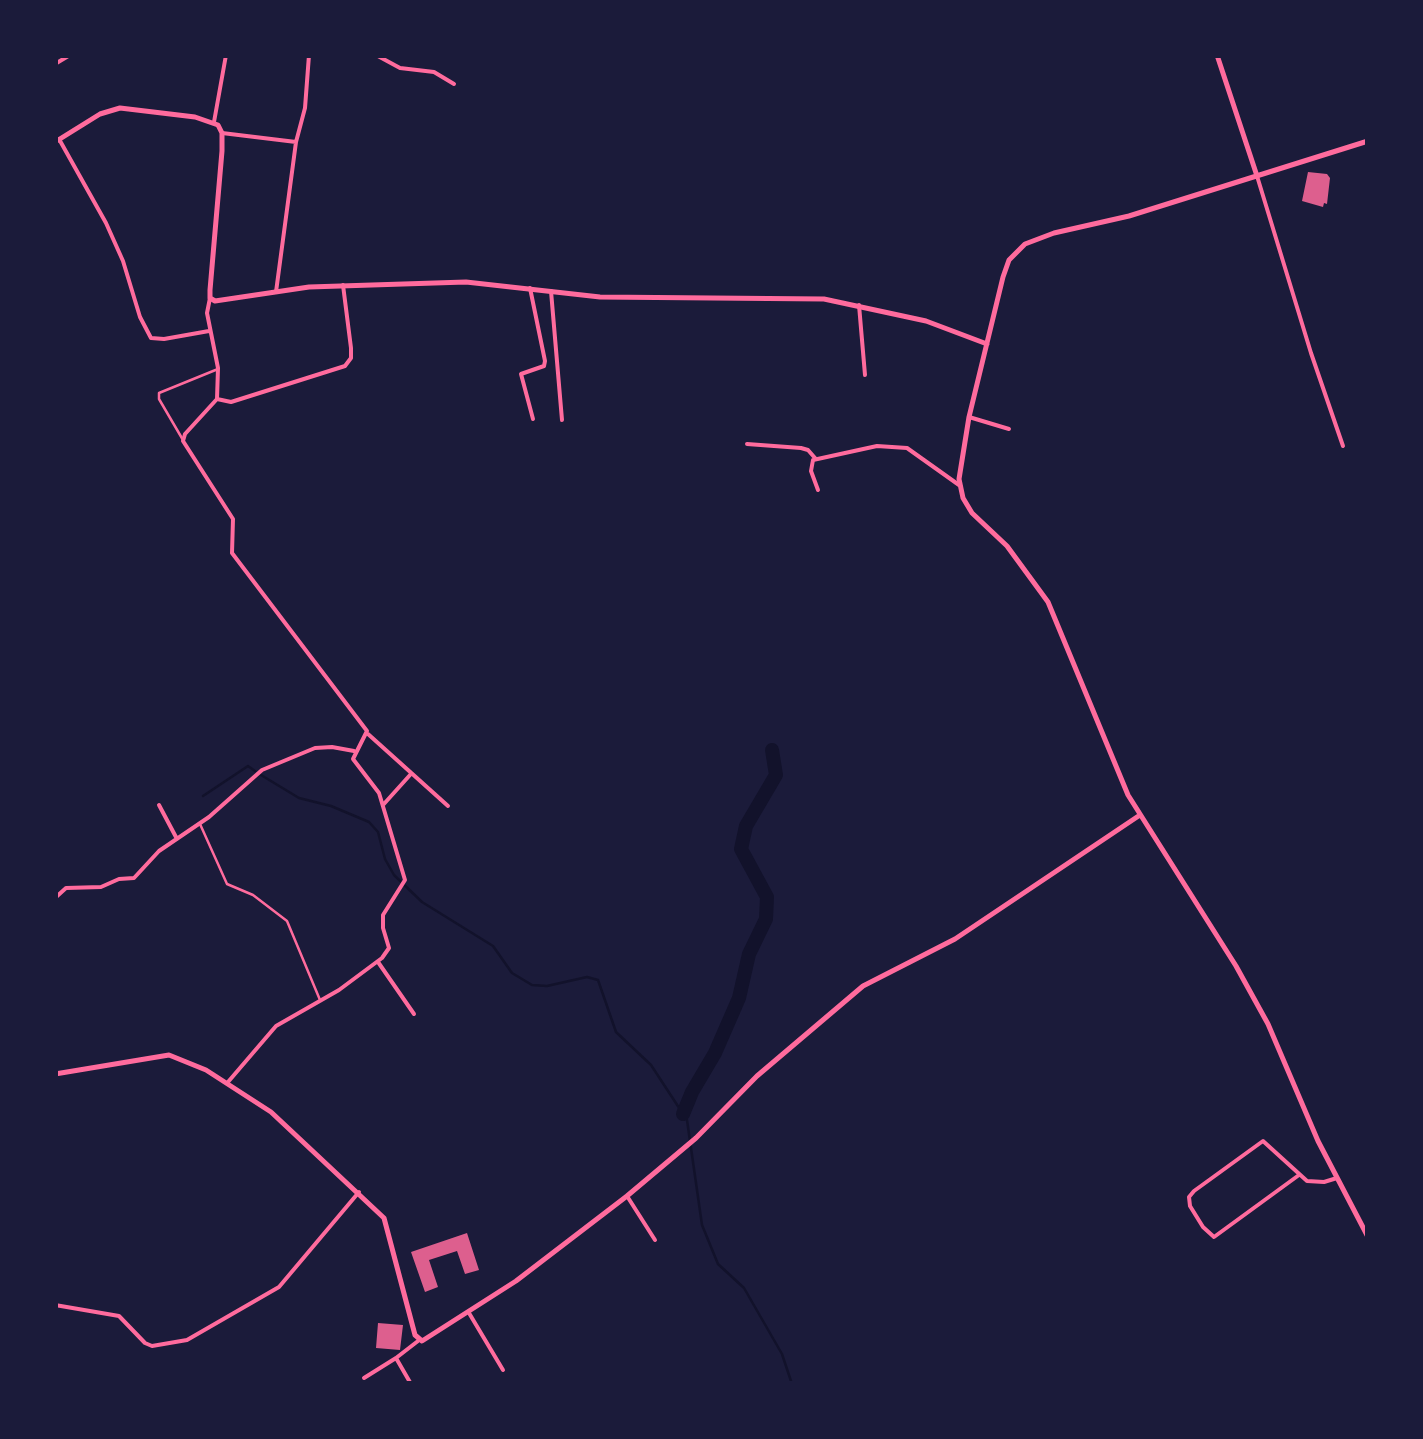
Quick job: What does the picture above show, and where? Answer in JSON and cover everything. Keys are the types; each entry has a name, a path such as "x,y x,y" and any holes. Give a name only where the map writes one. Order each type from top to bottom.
{"street":[{"path":"55,64 70,55"},
{"path":"214,122 226,55"},
{"path":"276,294 309,55"},
{"path":"376,55 400,68 434,72 454,84"},
{"path":"1217,55 1344,446"},
{"path":"183,441 216,399 218,368 207,313 222,133 214,122 120,108 100,114 57,140 106,223 148,334 153,340 164,340 209,331"},
{"path":"222,133 296,142"},
{"path":"959,485 969,417 1007,264 1025,244 1054,233 1129,216 1368,141"},
{"path":"210,298 224,301 343,286 466,282 600,297 824,299 926,322 986,344"},
{"path":"216,399 231,402 346,366 352,353 343,286"},
{"path":"530,288 545,362 544,366 521,374 533,418"},
{"path":"551,290 562,420"},
{"path":"858,305 865,375"},
{"path":"218,368 160,393 159,399 233,519 232,553 368,734 448,806"},
{"path":"969,417 1009,430"},
{"path":"747,444 801,448 815,458"},
{"path":"815,458 877,446 902,446 959,485 972,513 1007,546 1048,602 1140,816 1236,966 1268,1024 1318,1141 1365,1222 1368,1237"},
{"path":"815,458 811,471 818,490"},
{"path":"227,1083 276,1026 378,962 389,948 383,914 405,880 374,784 354,762 368,734"},
{"path":"55,898 66,888 101,887 118,879 134,878 158,851 200,823 262,770 315,748 356,752"},
{"path":"383,805 410,775"},
{"path":"159,805 178,839"},
{"path":"364,1378 418,1341 469,1313 627,1196 696,1138 757,1076 870,980 918,960 964,933 1140,816"},
{"path":"200,823 227,884 252,895 286,921 320,1001"},
{"path":"378,962 414,1014"},
{"path":"55,1074 169,1055 186,1060 271,1112 359,1192 388,1224 418,1341"},
{"path":"1298,1175 1214,1237 1190,1206 1189,1197 1194,1191 1258,1142 1269,1143 1298,1175 1314,1183 1337,1178"},
{"path":"55,1305 119,1316 152,1346 188,1340 279,1287 359,1192"},
{"path":"627,1196 655,1240"},
{"path":"469,1313 503,1370"},
{"path":"396,1358 411,1384"}],"building":[{"path":"1308,172 1327,174 1330,178 1327,204 1323,207 1302,201"},
{"path":"467,1233 479,1270 465,1274 457,1251 429,1260 438,1287 425,1292 411,1252"},
{"path":"378,1323 403,1325 400,1350 376,1348"}],"waterway":[{"path":"683,1114 739,998 749,954 766,919 767,897 741,849 746,826 776,775 772,750"},
{"path":"203,796 248,766 255,771"},
{"path":"261,775 299,798 369,822 378,832 394,875 422,902 493,946 512,973 532,985 547,986 587,977 598,980 616,1032 651,1065 687,1120 702,1225 718,1264 744,1288 782,1354 792,1384"}]}
